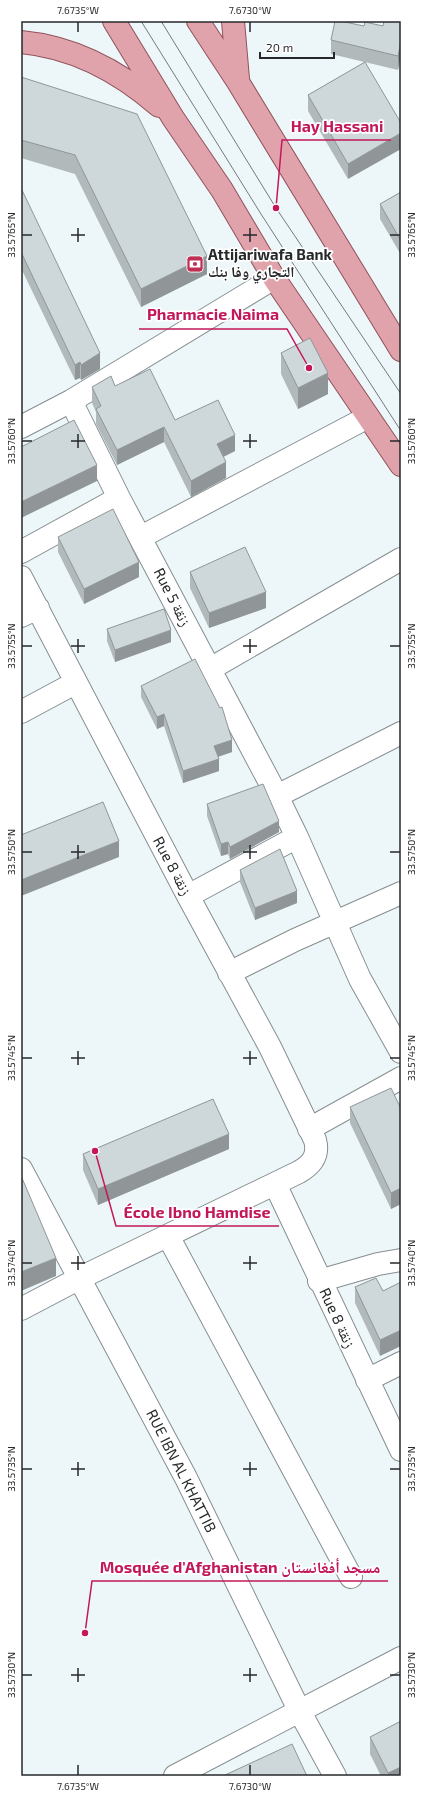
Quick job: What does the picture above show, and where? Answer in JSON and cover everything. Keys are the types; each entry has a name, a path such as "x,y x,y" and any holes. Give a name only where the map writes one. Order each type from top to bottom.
{"main road":[{"path":"114,21 173,118 222,190 274,278 401,465"},
{"path":"198,21 238,82 401,350"},
{"path":"233,21 238,82"},
{"path":"21,42 54,47 102,66 129,82 173,118"}],"street":[{"path":"21,426 71,400 274,278"},
{"name":"Rue 5 زنقة","path":"71,400 119,498 277,796 297,837 360,979 401,1052"},
{"path":"141,537 368,417"},
{"path":"21,552 119,498"},
{"path":"210,670 401,559"},
{"name":"Rue 8 زنقة","path":"21,576 29,612 75,683 270,1047 310,1129 316,1146 316,1158 307,1168 275,1184 319,1281 401,1450"},
{"path":"21,712 75,683"},
{"path":"277,796 401,733"},
{"path":"188,896 297,837"},
{"path":"229,973 295,940 401,893"},
{"path":"310,1129 401,1078"},
{"name":"RUE IBN AL KHATTIB","path":"21,1168 186,1478 300,1712 335,1776"},
{"path":"21,1309 80,1278 275,1184"},
{"path":"168,1236 351,1577"},
{"path":"319,1281 378,1264 401,1260"},
{"path":"367,1380 401,1363"},
{"path":"175,1776 401,1658"}],"building":[{"path":"335,21 364,26 365,22 383,26 384,21 401,21 401,41 398,56 331,40"},
{"path":"365,62 401,123 401,133 348,164 308,95"},
{"path":"21,77 137,114 207,256 141,289 75,155 21,140"},
{"path":"21,188 100,353 81,365 80,362 75,365 21,252"},
{"path":"401,192 401,241 380,204"},
{"path":"310,338 328,373 298,388 281,353"},
{"path":"150,369 175,420 218,400 235,435 217,444 226,462 191,481 164,427 117,450 96,409 101,406 92,387 111,376 115,386"},
{"path":"74,420 97,465 21,502 21,447"},
{"path":"113,509 139,562 84,589 58,537"},
{"path":"245,547 266,592 209,613 190,572"},
{"path":"164,609 171,630 115,650 107,629"},
{"path":"195,659 220,708 222,707 232,740 214,746 219,759 183,771 164,714 157,717 141,686"},
{"path":"263,784 279,821 230,847 228,842 221,844 207,804"},
{"path":"103,802 119,841 21,880 21,835"},
{"path":"280,849 297,891 255,908 240,870"},
{"path":"391,1088 401,1109 401,1188 391,1193 350,1107"},
{"path":"213,1099 229,1134 98,1189 83,1154"},
{"path":"21,1176 56,1258 21,1272"},
{"path":"376,1278 383,1291 401,1282 401,1330 380,1340 355,1287"},
{"path":"401,1721 401,1767 388,1773 370,1737"},
{"path":"292,1744 307,1776 223,1776"}],"tram line":[{"path":"141,21 261,214 401,431"},
{"path":"161,21 276,208 401,394"}],"place":[{"name":"Hay Hassani","path":"276,208"},
{"name":"Attijariwafa Bank التجاري وفا بنك","path":"195,264"},
{"name":"Pharmacie Naima","path":"309,368"},
{"name":"École Ibno Hamdise","path":"95,1151"},
{"name":"Mosquée d'Afghanistan مسجد أفغانستان","path":"85,1633"}]}
